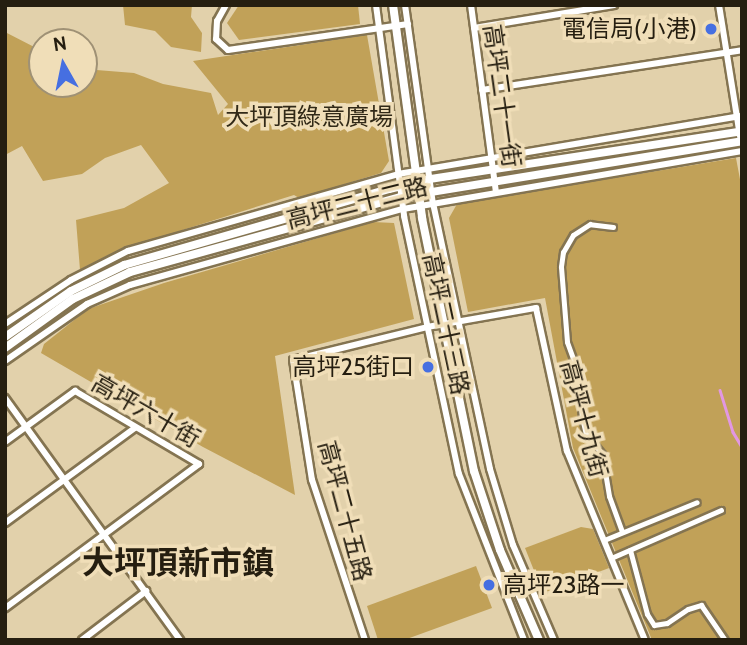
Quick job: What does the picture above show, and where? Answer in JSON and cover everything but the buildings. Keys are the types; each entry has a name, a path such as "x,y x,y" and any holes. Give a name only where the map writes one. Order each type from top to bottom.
{"street":[{"path":"226,5 217,21 216,39 228,50 408,24"},
{"name":"高坪二十三路","path":"376,5 403,209 459,474 524,640"},
{"name":"高坪二十三路","path":"393,5 418,194 442,324 474,471 500,550 539,640"},
{"name":"高坪二十三路","path":"405,5 433,203 490,469 509,532 536,604 554,640"},
{"name":"高坪二十一街","path":"471,5 496,192"},
{"path":"474,28 614,5"},
{"path":"719,5 740,117 742,142"},
{"path":"482,90 742,50"},
{"name":"高坪二十二路","path":"5,324 71,280 128,251 398,174 427,167 740,117"},
{"name":"高坪二十二路","path":"5,337 71,291 124,265 399,186 429,179 493,172 741,131"},
{"name":"高坪二十二路","path":"5,348 73,299 130,272 401,197 742,142"},
{"name":"高坪二十二路","path":"5,361 88,304 130,285 420,205 742,151"},
{"path":"613,227 590,224 573,235 563,252 561,267 566,334 578,372 582,418 586,435 602,454 609,496 622,532"},
{"name":"高坪十九街","path":"427,327 536,307 567,451 645,640"},
{"name":"高坪二十五路","path":"365,640 312,481 293,360 427,327"},
{"name":"高坪六十街","path":"5,442 75,391 199,464 105,534"},
{"path":"5,398 180,640"},
{"path":"5,523 135,428"},
{"path":"604,540 697,502"},
{"path":"611,558 721,510"},
{"path":"5,608 105,534"},
{"path":"630,550 647,614 654,625 667,623 688,609 701,605 725,640"},
{"path":"82,640 146,592"}],"green space":[{"path":"123,5 192,5 191,17 202,33 201,52 171,47 155,31 125,25"},
{"path":"239,5 358,5 360,24 239,40 227,23"},
{"name":"大坪頂綠意廣場","path":"5,32 28,44 28,98 98,98 98,70 134,73 163,84 211,93 218,115 228,104 193,61 367,35 389,161 381,173 299,198 294,195 138,244 80,270 76,220 124,208 169,183 141,145 105,158 82,174 43,181 22,146 5,155"},
{"path":"736,158 742,190 742,640 652,640 573,448 545,298 468,312 449,218 457,204"},
{"path":"373,222 394,223 414,319 275,356 295,495 203,447 41,353 44,344 88,309 164,283"},
{"path":"581,527 593,529 609,568 543,593 525,548"},
{"path":"476,566 492,608 404,640 378,640 367,606"}],"waterway":[{"path":"720,390 733,432 742,447"}],"place":[{"name":"電信局(小港)","path":"711,29"},
{"name":"高坪25街口","path":"428,367"},
{"name":"高坪23路一","path":"489,585"}],"district":[{"name":"大坪頂新市鎮","path":"178,563"}]}
